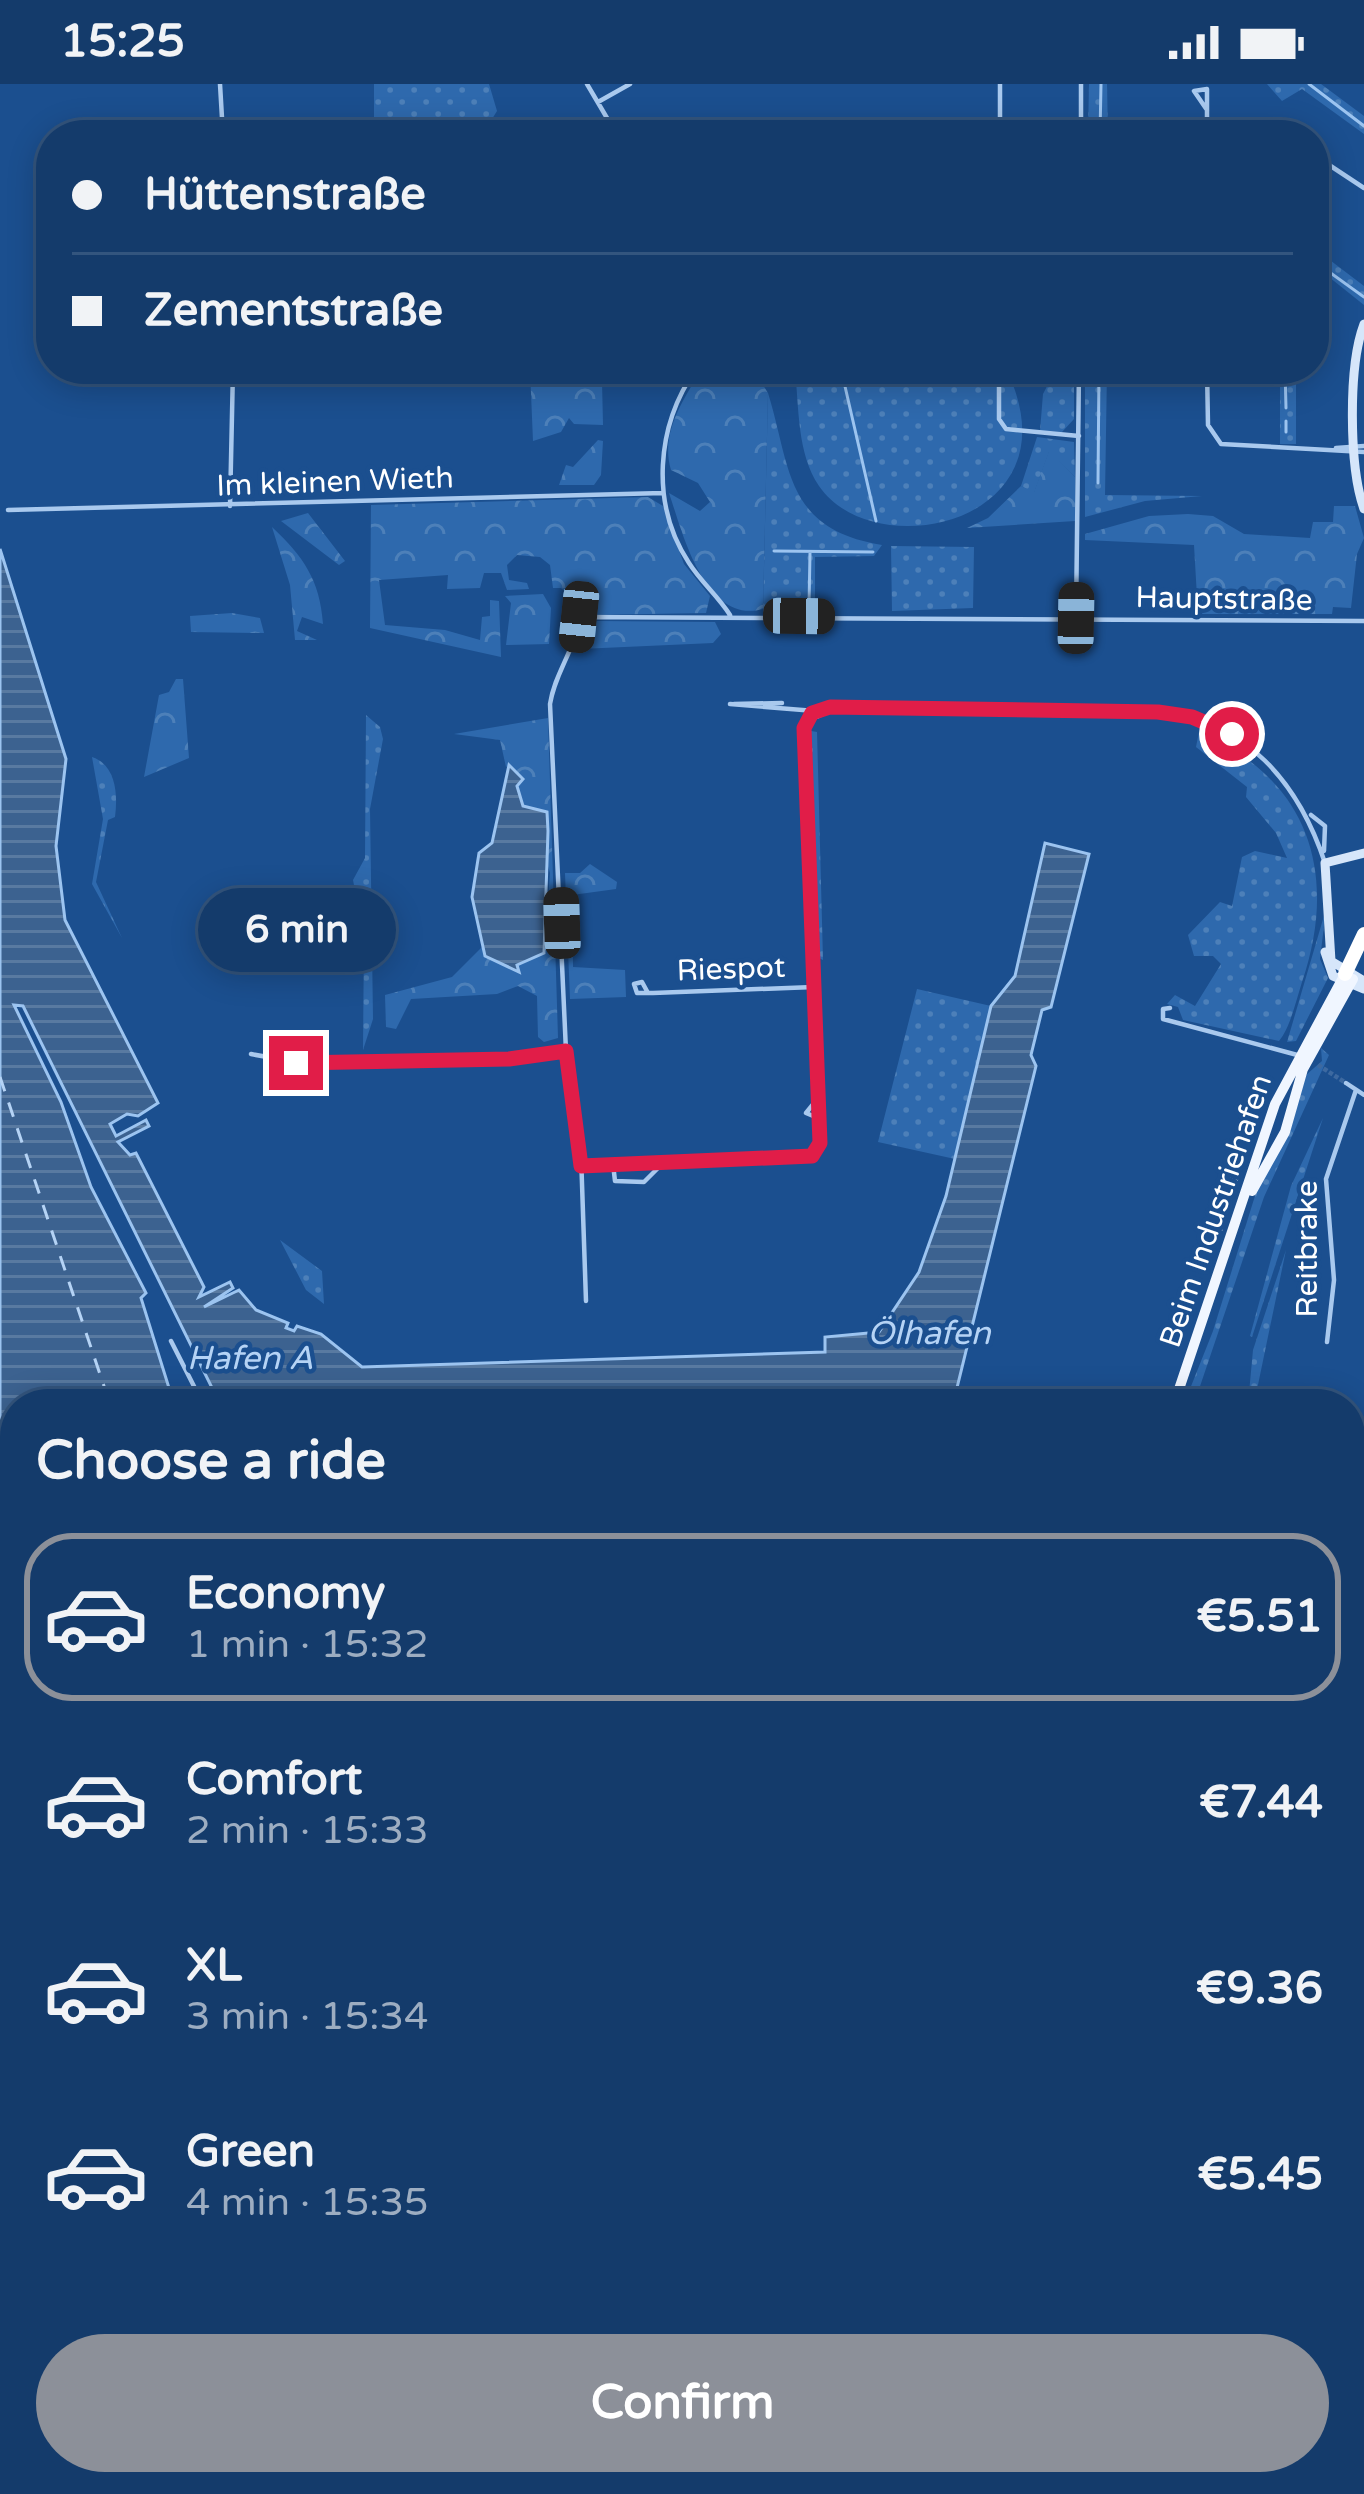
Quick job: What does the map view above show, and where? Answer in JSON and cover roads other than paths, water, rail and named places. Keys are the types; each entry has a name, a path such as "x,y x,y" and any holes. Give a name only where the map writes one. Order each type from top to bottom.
{"highway":[{"path":"1353,983 1364,934"},
{"path":"1353,983 1364,957"}],"main road":[{"name":"Beim Industriehafen","path":"1182,1389 1254,1186 1281,1140 1308,1060 1353,983"},
{"name":"Beim Industriehafen","path":"1182,1389 1267,1126 1353,983"},
{"path":"1267,1126 1278,1123 1281,1140"}],"street":[{"path":"220,84 223,120"},
{"path":"587,84 608,120"},
{"path":"598,103 630,84"},
{"path":"1000,84 1000,120"},
{"path":"1081,84 1081,120"},
{"path":"1207,110 1207,120"},
{"path":"1329,165 1364,188"},
{"path":"1364,324 1356,352 1364,509"},
{"path":"230,506 233,384"},
{"path":"688,384 668,425 663,494 684,555 730,615"},
{"path":"998,384 999,419 1006,429 1078,436"},
{"path":"1076,618 1079,384"},
{"path":"1208,384 1208,425 1221,444 1360,449"},
{"name":"Im kleinen Wieth","path":"8,511 663,494"},
{"name":"Hauptstraße","path":"566,1051 550,704 557,676 573,653 579,617 1364,621"},
{"path":"730,704 798,706 814,714 835,708 1184,716 1220,728 1257,753 1324,826 1330,955 1353,983"},
{"path":"581,1166 807,1157 819,1150 806,735 814,714"},
{"path":"1325,862 1364,853"},
{"name":"Riespot","path":"649,993 815,987"},
{"path":"1177,1023 1308,1060"},
{"path":"251,1054 311,1064 509,1059 566,1051 581,1155 586,1301"},
{"path":"1346,1083 1364,1095"},
{"name":"Reitbrake","path":"1327,1342 1334,1280 1326,1179 1356,1090"},
{"path":"819,1097 806,1113 820,1118"},
{"path":"613,1164 615,1181 644,1183 664,1162"},
{"path":"171,1341 195,1389"}],"water":[{"path":"0,549 66,759 56,846 65,920 158,1103 138,1116 127,1114 110,1124 116,1136 146,1120 149,1126 118,1142 130,1155 136,1153 204,1287 199,1297 230,1282 233,1288 204,1307 239,1290 256,1310 288,1323 286,1328 294,1331 297,1326 321,1334 362,1367 825,1352 825,1337 879,1332 919,1272 946,1196 991,1006 1015,976 1045,843 1089,854 1051,1007 1042,1010 1031,1055 1036,1066 957,1389 213,1389 23,1006 14,1005 61,1102 91,1187 146,1293 141,1298 169,1389 0,1389"},
{"path":"509,765 523,779 517,786 523,806 547,812 548,831 544,953 517,965 519,972 485,956 472,897 479,853 492,843"}],"waterway":[{"path":"1100,120 1101,84"},
{"path":"1309,84 1364,126"},
{"path":"1329,272 1364,297"},
{"path":"844,384 876,521"},
{"path":"1098,483 1099,384"},
{"path":"1285,384 1286,408"},
{"path":"1286,421 1286,432"},
{"path":"774,551 873,552"},
{"path":"809,606 810,553"}],"tunnel":[{"path":"1318,1065 1346,1083"}],"railway":[{"path":"1216,1237 1257,1106"}],"water label":[{"name":"Ölhafen","path":"929,1333"},
{"name":"Hafen A","path":"250,1358"}]}
